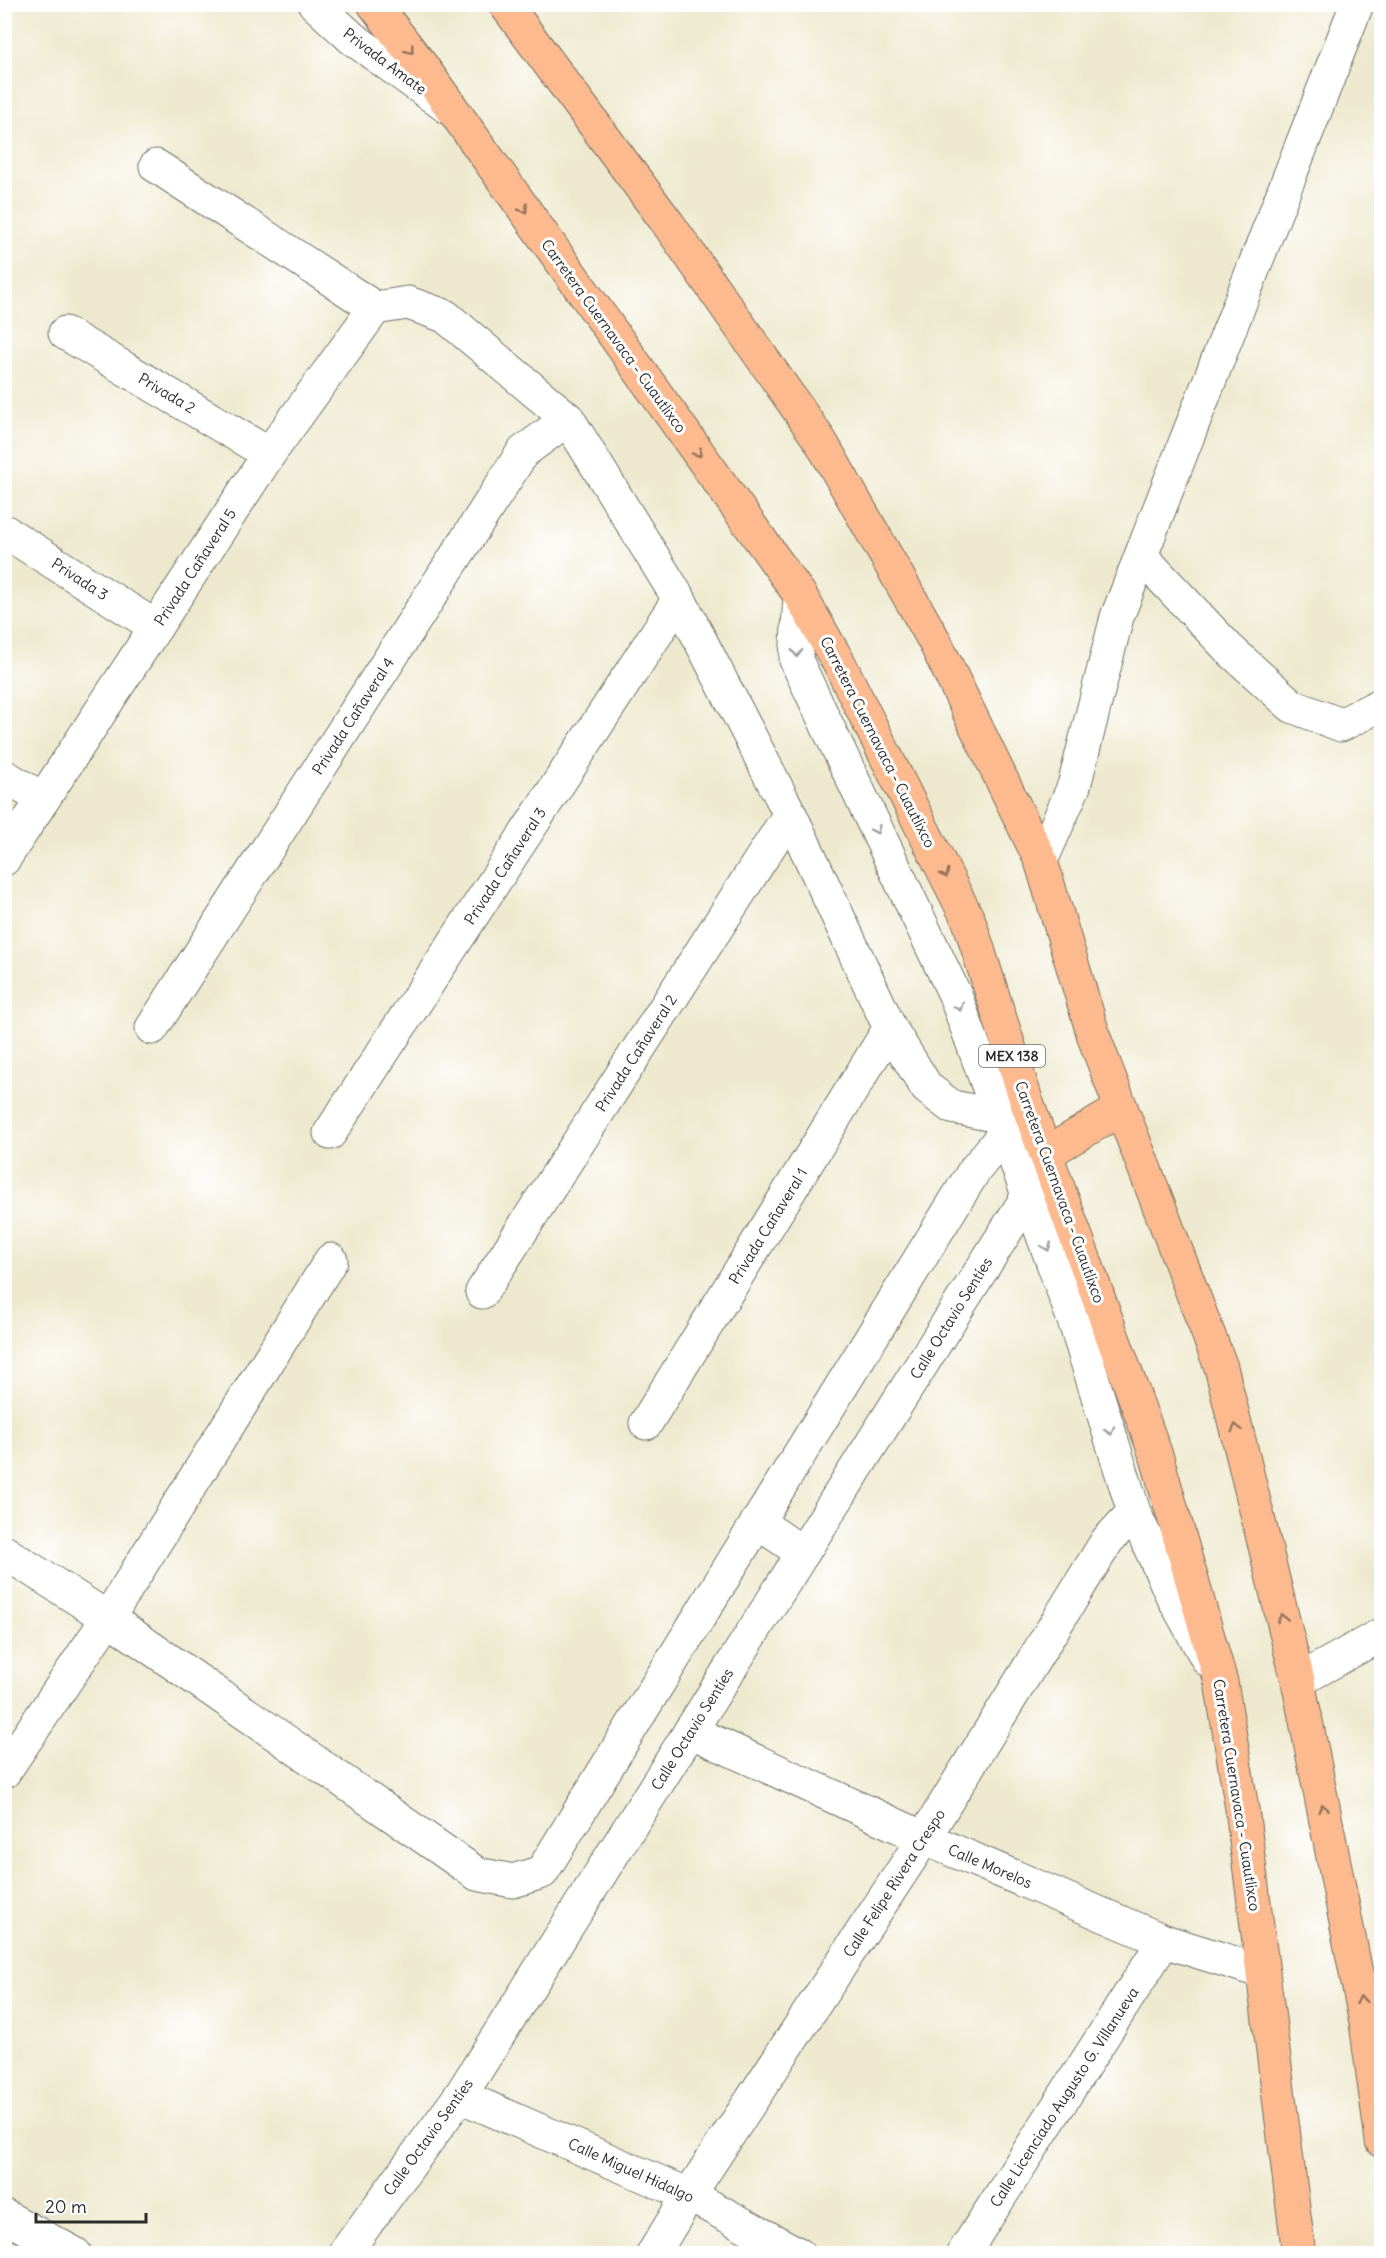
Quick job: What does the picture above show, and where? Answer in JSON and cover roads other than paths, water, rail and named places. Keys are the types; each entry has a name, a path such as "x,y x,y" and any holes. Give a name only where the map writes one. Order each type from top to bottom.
{"main road":[{"name":"Carretera Cuernavaca - Cuautlixco","path":"374,4 456,114 800,595 839,663 969,921 1026,1100 1156,1458 1221,1682 1242,1809 1299,2253"},
{"path":"505,4 669,225 821,442 934,640 1041,861 1095,1040 1221,1367 1298,1682 1366,2023 1382,2141"},
{"path":"1047,1153 1121,1109"}],"street":[{"name":"Privada Amate","path":"315,4 352,38 456,114"},
{"path":"1041,861 1074,786 1117,617 1357,4"},
{"path":"156,166 375,308 408,303 445,316 568,419 679,599 790,814 890,1028 927,1088 952,1107 1002,1125"},
{"name":"Privada Cañaveral 5","path":"4,859 269,454 375,308"},
{"name":"Privada 2","path":"65,333 269,454"},
{"name":"Privada Cañaveral 4","path":"153,1028 523,452 568,419"},
{"name":"Privada 3","path":"4,531 156,627"},
{"path":"1141,556 1229,649 1292,706 1341,726 1382,704"},
{"path":"800,595 796,660 955,995 1076,1326 1134,1512 1171,1593 1221,1682"},
{"name":"Privada Cañaveral 3","path":"330,1133 679,599"},
{"path":"4,776 44,799"},
{"name":"Privada Cañaveral 2","path":"482,1292 790,814"},
{"name":"Privada Cañaveral 1","path":"646,1423 890,1028"},
{"path":"4,1552 108,1618 477,1874 513,1881 542,1872 1002,1125"},
{"name":"Calle Octavio Sentíes","path":"344,2253 460,2096 1028,1196"},
{"path":"4,1772 108,1618 331,1260"},
{"name":"Calle Felipe Rivera Crespo","path":"653,2253 688,2195 924,1838 1107,1541 1134,1512"},
{"path":"757,1522 803,1553"},
{"path":"1298,1682 1382,1634"},
{"name":"Calle Morelos","path":"690,1731 924,1838 1164,1941 1263,1972"},
{"name":"Calle Licenciado Augusto G. Villanueva","path":"963,2253 1164,1941"},
{"name":"Calle Miguel Hidalgo","path":"460,2096 688,2195 798,2253"},
{"path":"4,2216 75,2253"}]}
